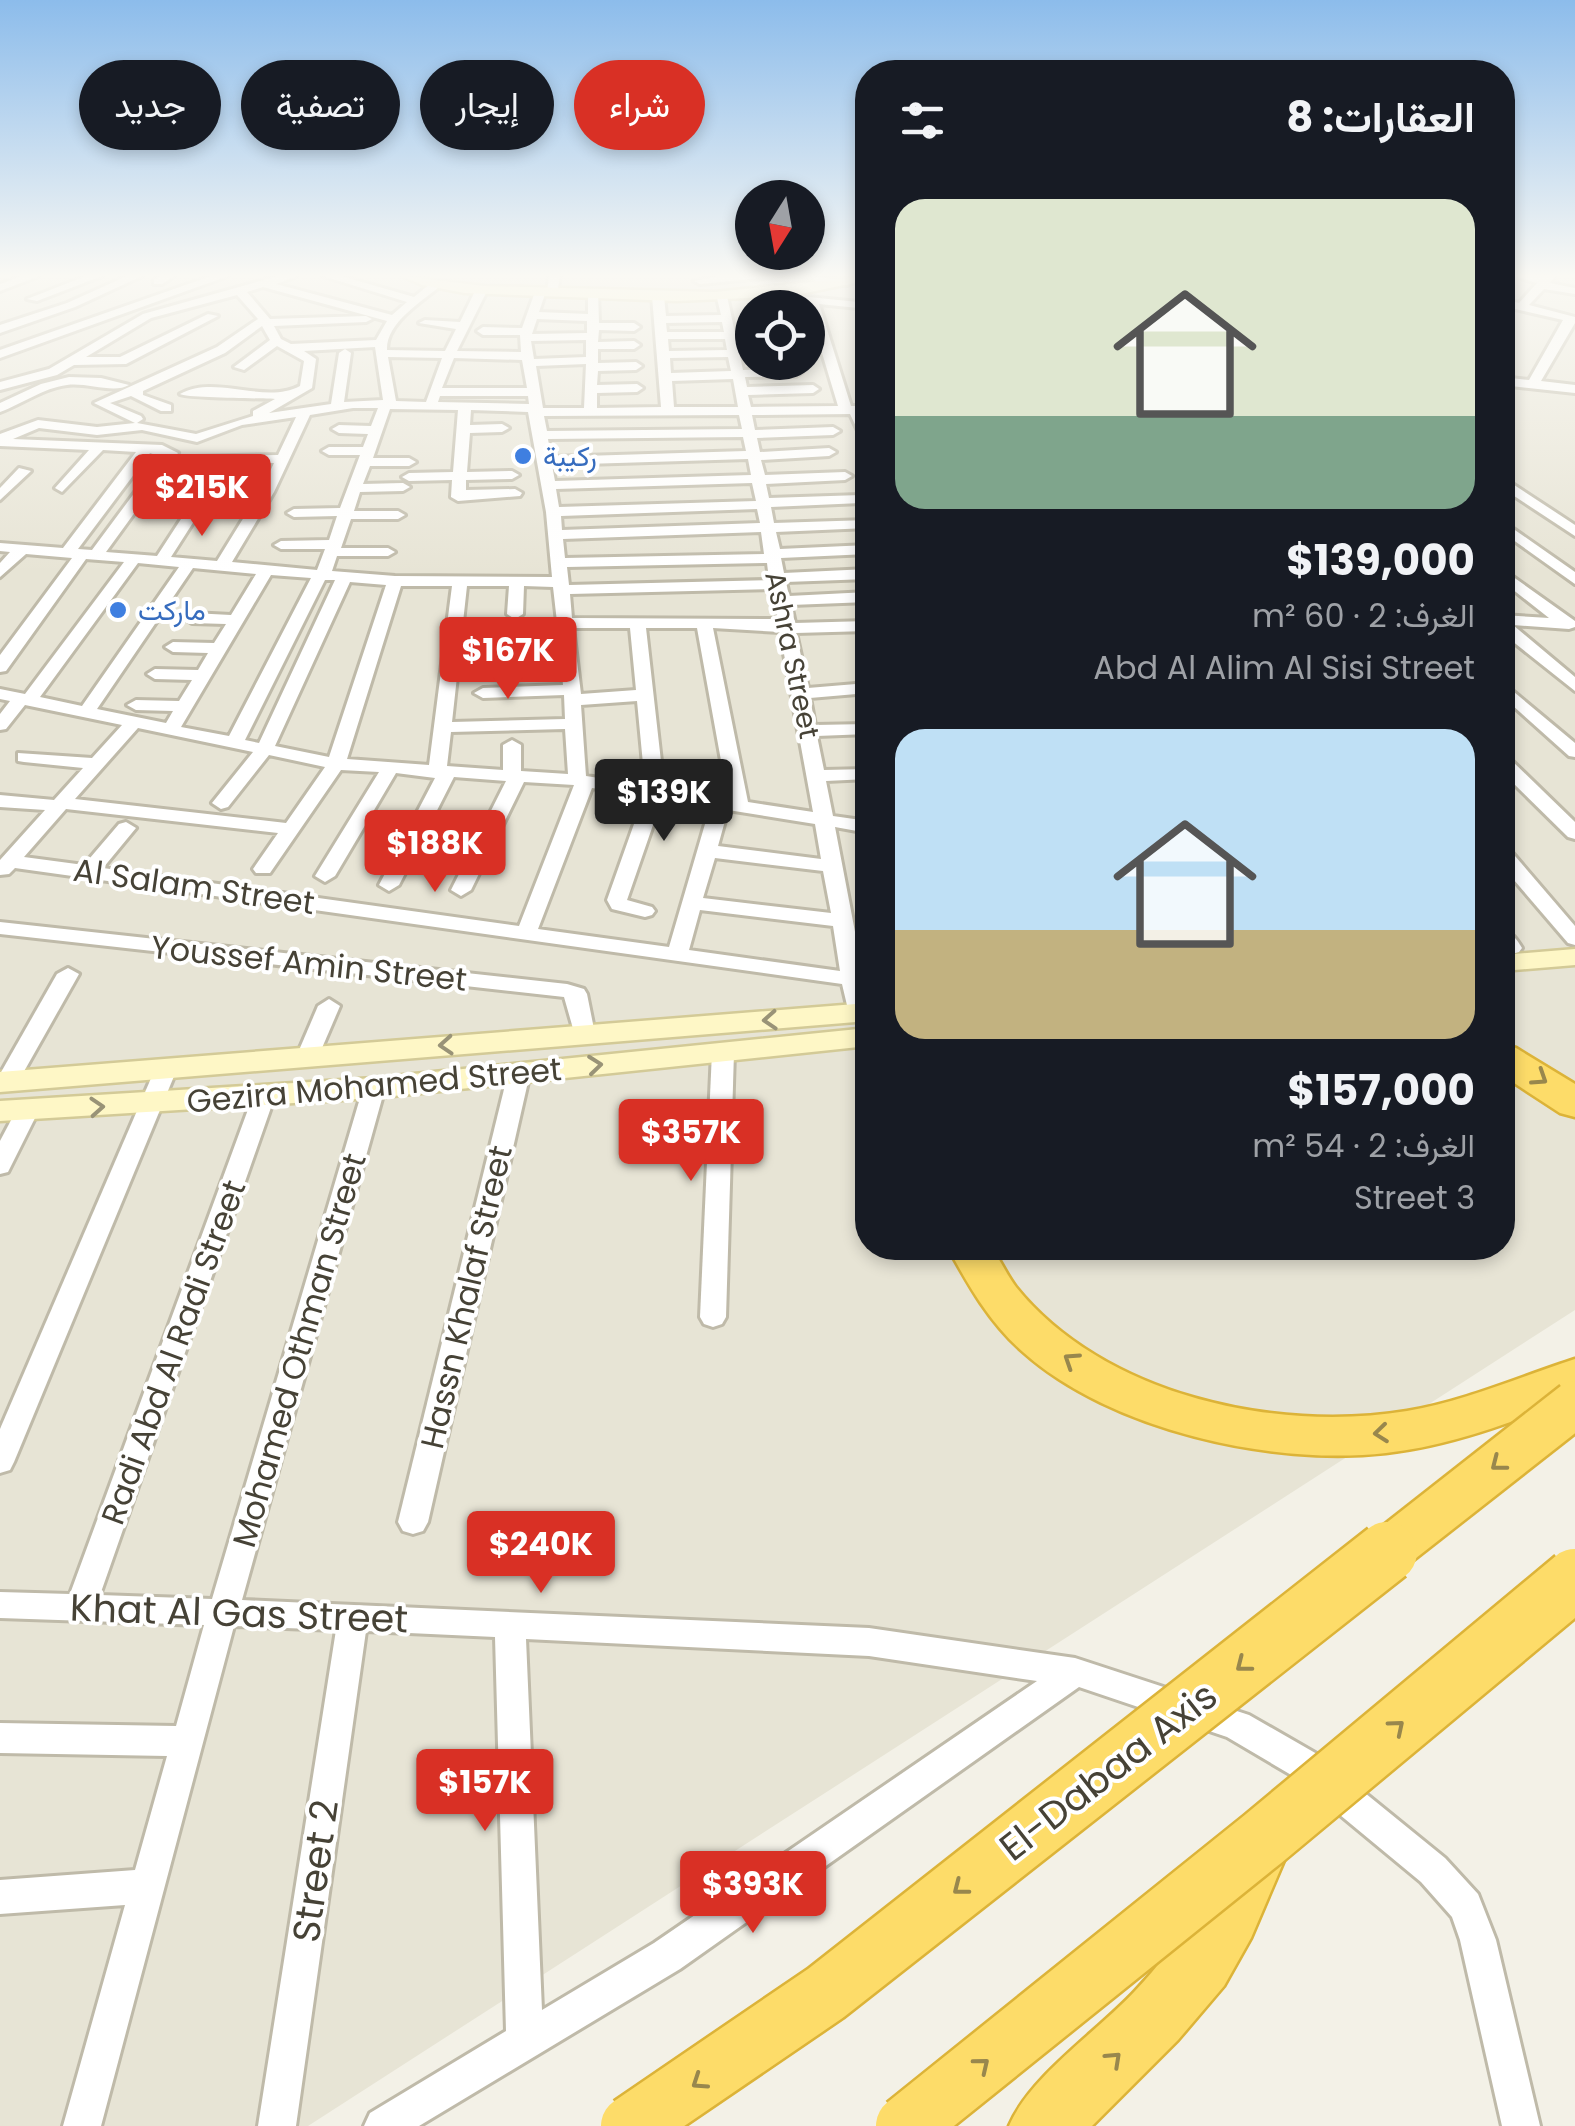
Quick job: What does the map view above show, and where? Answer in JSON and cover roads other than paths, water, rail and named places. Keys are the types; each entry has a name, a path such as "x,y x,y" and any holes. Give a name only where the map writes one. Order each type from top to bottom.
{"highway":[{"path":"1515,1065 1575,1103"},
{"path":"977,1260 992,1287 1021,1320 1058,1351 1101,1379 1202,1421 1264,1433 1327,1437 1388,1434 1495,1406 1575,1378"},
{"name":"El-Dabaa Axis","path":"631,2126 826,1993 1575,1404"},
{"path":"906,2126 1262,1840 1575,1579"},
{"path":"1043,2126 1138,2037 1192,1976 1234,1909 1262,1840"}],"main road":[{"path":"1515,948 1575,942"},
{"path":"1515,950 1575,958"},
{"name":"Gezira Mohamed Street","path":"8,1096 166,1069 308,1055 584,1034 855,1021"},
{"name":"Gezira Mohamed Street","path":"8,1096 151,1104 374,1088 723,1052 855,1023"}],"street":[{"path":"0,408 27,392 72,375"},
{"path":"0,386 63,378 131,385 163,375"},
{"path":"200,375 218,378"},
{"path":"1,443 38,424 108,430 142,426 197,438 246,420 291,397 306,388 308,375"},
{"path":"337,405 341,375"},
{"path":"234,744 322,575 352,488 388,403 384,375"},
{"path":"504,375 530,385"},
{"path":"526,933 581,781 552,512 530,375"},
{"path":"433,399 465,408 530,385 544,375"},
{"path":"590,412 591,375"},
{"path":"667,404 664,377 671,375"},
{"path":"512,376 590,412 667,404 710,375"},
{"path":"842,375 855,408"},
{"path":"1532,384 1537,375"},
{"path":"433,399 439,376 457,376"},
{"path":"63,378 83,400"},
{"name":"Ashra Street","path":"740,380 855,990"},
{"path":"789,380 855,410"},
{"path":"792,380 813,389"},
{"path":"1515,382 1569,385"},
{"path":"131,385 140,400 166,408"},
{"path":"131,385 100,404 136,419"},
{"path":"246,420 337,405 433,399 530,385"},
{"path":"590,389 637,388"},
{"path":"108,430 183,398 225,390 291,397"},
{"path":"465,408 458,495 514,493"},
{"path":"222,566 267,492 306,410"},
{"path":"261,438 268,419"},
{"path":"464,429 502,428"},
{"path":"340,429 375,430"},
{"path":"538,435 833,431"},
{"path":"0,667 154,449 171,433"},
{"path":"1,443 171,453 82,554"},
{"path":"62,488 99,447"},
{"path":"329,451 364,457 410,473"},
{"path":"543,460 829,452"},
{"path":"200,460 283,460"},
{"path":"161,561 224,460"},
{"path":"0,496 24,471"},
{"path":"352,488 410,473 512,475"},
{"path":"548,485 845,476"},
{"path":"182,492 209,485 267,492"},
{"path":"1515,490 1575,532"},
{"path":"552,512 855,499"},
{"path":"294,512 388,552"},
{"path":"281,545 339,530 396,522"},
{"path":"554,535 615,529 766,530 855,525"},
{"path":"1515,534 1575,578"},
{"path":"0,547 395,581 777,588 855,596"},
{"path":"0,572 22,549"},
{"path":"557,562 855,550"},
{"path":"0,725 25,700 134,559"},
{"path":"86,713 188,564"},
{"path":"170,731 266,570"},
{"path":"777,588 855,576"},
{"path":"222,803 264,750 344,577"},
{"path":"263,869 336,764 395,581"},
{"path":"389,885 442,773 442,727 460,582"},
{"path":"515,614 518,582"},
{"path":"1515,583 1571,624"},
{"path":"192,618 236,620"},
{"path":"1515,622 1571,624"},
{"path":"638,624 655,793 618,900 619,906 645,911"},
{"path":"677,955 707,852 730,805 704,624"},
{"path":"489,627 855,626"},
{"path":"1515,633 1575,686"},
{"path":"172,647 219,648"},
{"path":"484,650 568,647"},
{"path":"483,670 570,668"},
{"path":"155,674 203,675"},
{"path":"799,694 855,689"},
{"path":"483,692 645,695"},
{"path":"0,694 86,713 134,714 185,706"},
{"path":"1515,698 1575,752"},
{"path":"134,714 170,731 336,764 581,781 855,825"},
{"path":"8,856 60,805 134,714"},
{"path":"442,727 574,724"},
{"path":"807,731 855,729"},
{"path":"461,890 514,777 512,744"},
{"path":"24,757 96,764"},
{"path":"326,876 390,769"},
{"path":"1515,774 1575,832"},
{"path":"817,776 855,775"},
{"path":"0,802 291,829"},
{"path":"89,872 126,828"},
{"path":"707,852 834,866"},
{"name":"Al Salam Street","path":"8,856 89,872 852,980"},
{"path":"1515,868 1575,942"},
{"path":"692,903 843,921"},
{"name":"Youssef Amin Street","path":"0,928 567,992 576,994 580,1000 584,1034"},
{"path":"0,1166 8,1096 68,974"},
{"path":"308,1055 329,1006"},
{"path":"714,1317 723,1052"},
{"path":"0,1462 166,1069"},
{"name":"Hassn Khalaf Street","path":"412,1522 519,1073"},
{"name":"Mohamed Othman Street","path":"82,2126 374,1088"},
{"name":"Radi Abd Al Radi Street","path":"81,1608 264,1096"},
{"name":"Khat Al Gas Street","path":"0,1605 353,1617 870,1642 1075,1672 1204,1712 1272,1744 1305,1765 1433,1870 1466,1906 1478,1940 1521,2126"},
{"name":"Street 2","path":"277,2126 353,1617"},
{"path":"510,1625 524,2041"},
{"path":"383,2126 667,1956 1075,1672"},
{"path":"0,1738 188,1741"},
{"path":"0,1897 148,1886"}],"place":[{"name":"ركيبة","path":"523,456"},
{"name":"ماركت","path":"118,610"}]}
